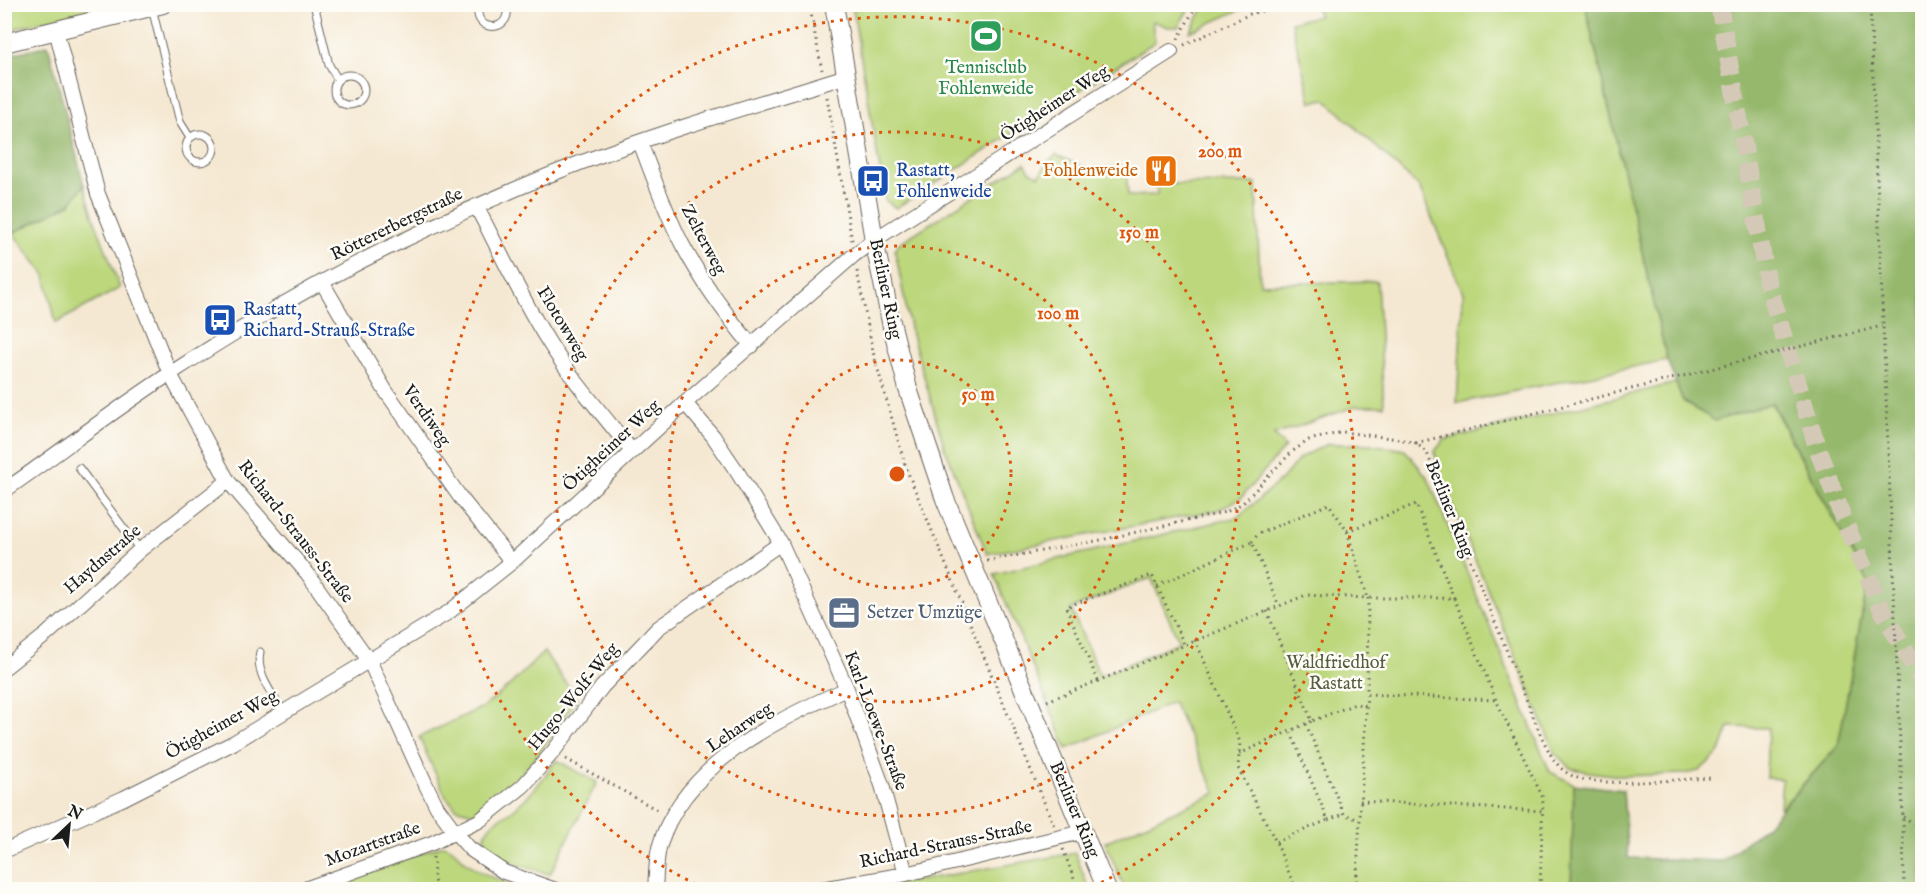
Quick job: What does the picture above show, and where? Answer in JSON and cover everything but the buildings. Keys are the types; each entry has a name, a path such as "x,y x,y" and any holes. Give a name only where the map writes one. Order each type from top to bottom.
{"street":[{"name":"Berliner Ring","path":"834,4 874,240 908,389 945,499 1107,890"},
{"path":"4,43 158,6"},
{"name":"Richard-Strauss-Straße","path":"56,30 98,194 170,374 228,481 308,573 370,662 437,807 456,833 470,849 504,872 556,890"},
{"name":"Ötigheimer Weg","path":"4,851 124,798 233,743 449,612 512,562 685,403 817,286 874,240 1171,51"},
{"name":"Röttererbergstraße","path":"4,491 170,374 322,282 400,241 567,168 640,142 847,76"},
{"name":"Zelterweg","path":"640,142 662,201 681,242 702,279 752,346"},
{"name":"Flotowweg","path":"476,206 548,341 576,382 632,451"},
{"name":"Verdiweg","path":"322,282 386,390 460,497 512,562"},
{"name":"Karl-Loewe-Straße","path":"685,403 738,473 781,543 847,689 882,784 906,874"},
{"name":"Haydnstraße","path":"4,668 47,634 140,550 228,481"},
{"name":"Hugo-Wolf-Weg","path":"456,833 479,821 523,786 553,752 602,687 658,628 781,543"},
{"name":"Leharweg","path":"655,890 659,849 671,818 692,789 714,765 741,744 813,703 847,689"},
{"name":"Richard-Strauss-Straße","path":"816,890 906,874 1082,832"},
{"name":"Mozartstraße","path":"302,890 456,833"}],"lane":[{"path":"314,4 329,65 338,80 334,92 340,103 346,105 352,105 360,100 364,89 360,80 349,75 338,80"},
{"path":"479,4 477,11 480,20 493,27 506,18 506,4"},
{"path":"158,6 180,122 190,138"},
{"path":"200,134 211,138 215,149 209,160 200,162 190,158 186,153 186,147 190,138 200,134"},
{"path":"79,468 140,550"},
{"path":"260,652 258,662 261,674 284,713"}],"path":[{"path":"1171,51 1197,4"},
{"path":"1171,51 1252,13 1298,4"},
{"path":"1870,4 1903,816 1904,890"},
{"path":"1416,443 1883,326"},
{"name":"Berliner Ring","path":"971,564 1101,540 1226,512 1243,503 1293,451 1309,440 1343,432 1416,443 1427,453 1541,736 1551,756 1561,768 1572,776 1584,780 1614,782 1713,778"},
{"path":"1157,586 1252,542 1258,534 1329,504 1347,531 1368,598 1367,694 1356,890"},
{"path":"1347,531 1416,504 1496,700 1543,798 1540,890"},
{"path":"1252,542 1279,606"},
{"path":"1098,681 1066,608 1152,575 1184,645"},
{"path":"1031,706 1098,681 1306,595 1454,598"},
{"path":"1267,611 1312,721"},
{"path":"1195,640 1240,742 1238,768 1276,842 1296,890"},
{"path":"1367,694 1496,700"},
{"path":"1239,754 1354,704 1366,706"},
{"path":"1306,724 1344,814"},
{"path":"1290,731 1328,820"},
{"path":"553,752 671,818"},
{"path":"1360,801 1543,811"},
{"path":"1276,842 1344,814 1359,820"},
{"path":"1903,816 1923,828"},
{"path":"432,843 435,890"}],"green space":[{"path":"5,4 108,4 108,5 5,31"},
{"path":"852,4 1191,5 1178,27 1168,27 1152,21 1155,42 896,208 885,200"},
{"path":"1248,4 1249,6 1190,32 1205,5"},
{"path":"1315,5 1585,5 1667,360 1457,403 1463,293 1419,187 1325,99 1311,102 1291,22 1319,16"},
{"path":"1585,5 1922,5 1922,889 1571,889 1574,784 1623,790 1628,858 1722,861 1765,827 1838,746 1868,582 1772,403 1715,421 1683,401 1667,360"},
{"path":"48,45 84,185 70,204 13,233 5,234 5,56"},
{"path":"1056,155 1090,169 1126,166 1128,196 1157,195 1157,184 1256,183 1260,284 1377,281 1384,406 1356,406 1274,435 1285,447 1241,498 1218,510 987,554 944,446 910,328 895,251 898,244 1025,163 1030,171 1039,176 1047,163"},
{"path":"84,185 120,288 56,323 45,275 13,233 70,204"},
{"path":"1676,383 1683,401 1715,420 1771,403 1868,582 1838,746 1780,809 1782,779 1766,778 1768,728 1729,727 1720,752 1699,771 1683,774 1621,776 1570,768 1555,753 1437,467 1435,451 1444,440"},
{"name":"Waldfriedhof Rastatt","path":"1328,444 1370,444 1405,450 1428,478 1550,772 1574,784 1571,889 1125,889 1105,842 1216,793 1173,702 1067,749 994,574 1238,517 1282,479 1301,457","holes":["1151,578 1179,642 1100,676 1071,609"]},
{"path":"544,652 577,699 534,760 516,780 473,813 456,808 446,797 419,737 485,706"},
{"path":"556,760 597,782 550,874 504,859 486,845 485,836 491,825 514,809 532,792"},
{"path":"443,845 453,849 479,871 524,889 321,890"},
{"path":"1075,853 1089,889 869,889"}],"tunnel":[{"path":"1719,4 1767,281 1817,447 1843,518 1881,608 1922,681"}],"place":[{"name":"Tennisclub Fohlenweide","path":"986,36"},
{"name":"Fohlenweide","path":"1161,171"},
{"name":"Rastatt, Fohlenweide","path":"873,181"},
{"name":"Rastatt, Richard-Strauß-Straße","path":"220,320"},
{"name":"Setzer Umzüge","path":"844,613"}]}
